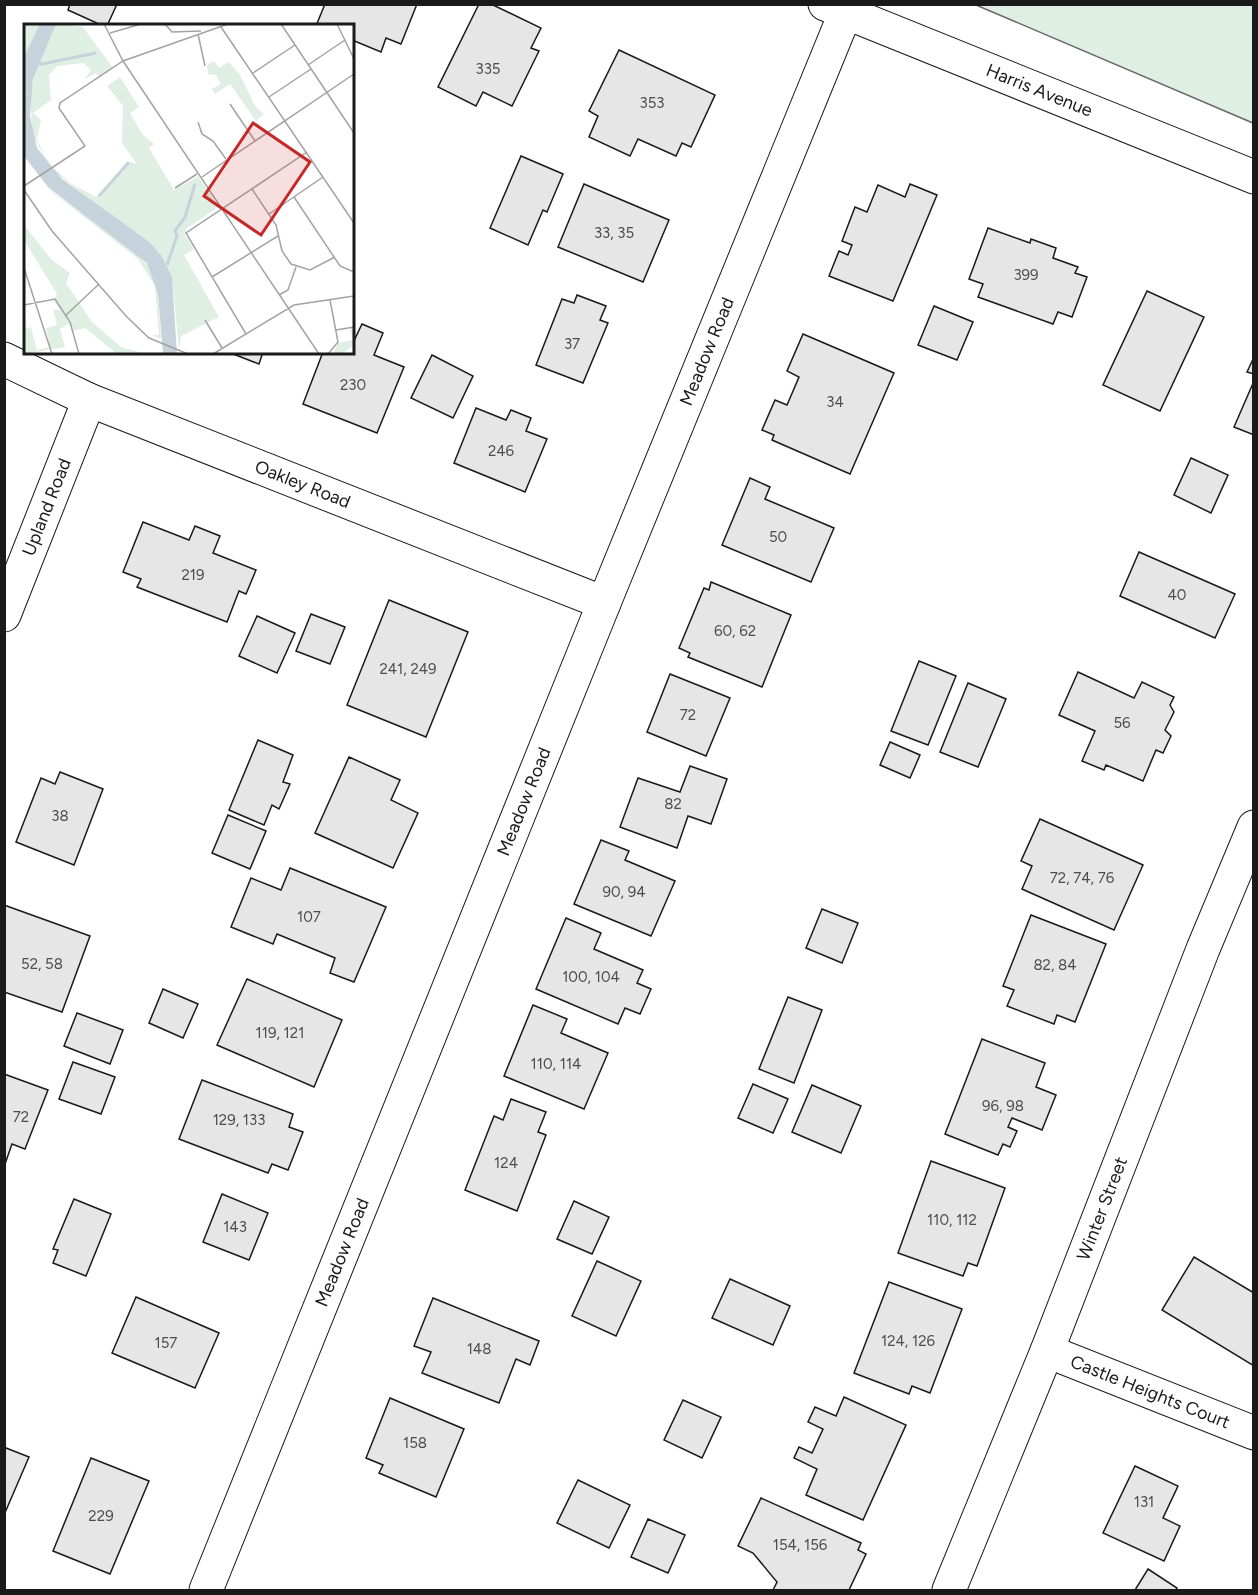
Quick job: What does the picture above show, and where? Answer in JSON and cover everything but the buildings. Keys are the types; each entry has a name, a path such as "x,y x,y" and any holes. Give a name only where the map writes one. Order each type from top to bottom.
{"street":[{"name":"Harris Avenue","path":"840,7 1254,177"},
{"name":"Meadow Road","path":"206,1590 604,603 840,7"},
{"name":"Oakley Road","path":"4,359 89,400 604,603"},
{"name":"Upland Road","path":"4,615 89,400"},
{"name":"Winter Street","path":"949,1590 1047,1351 1203,949 1254,827"},
{"name":"Castle Heights Court","path":"1047,1351 1254,1433"}],"green space":[{"path":"976,5 1253,5 1253,123"}]}
